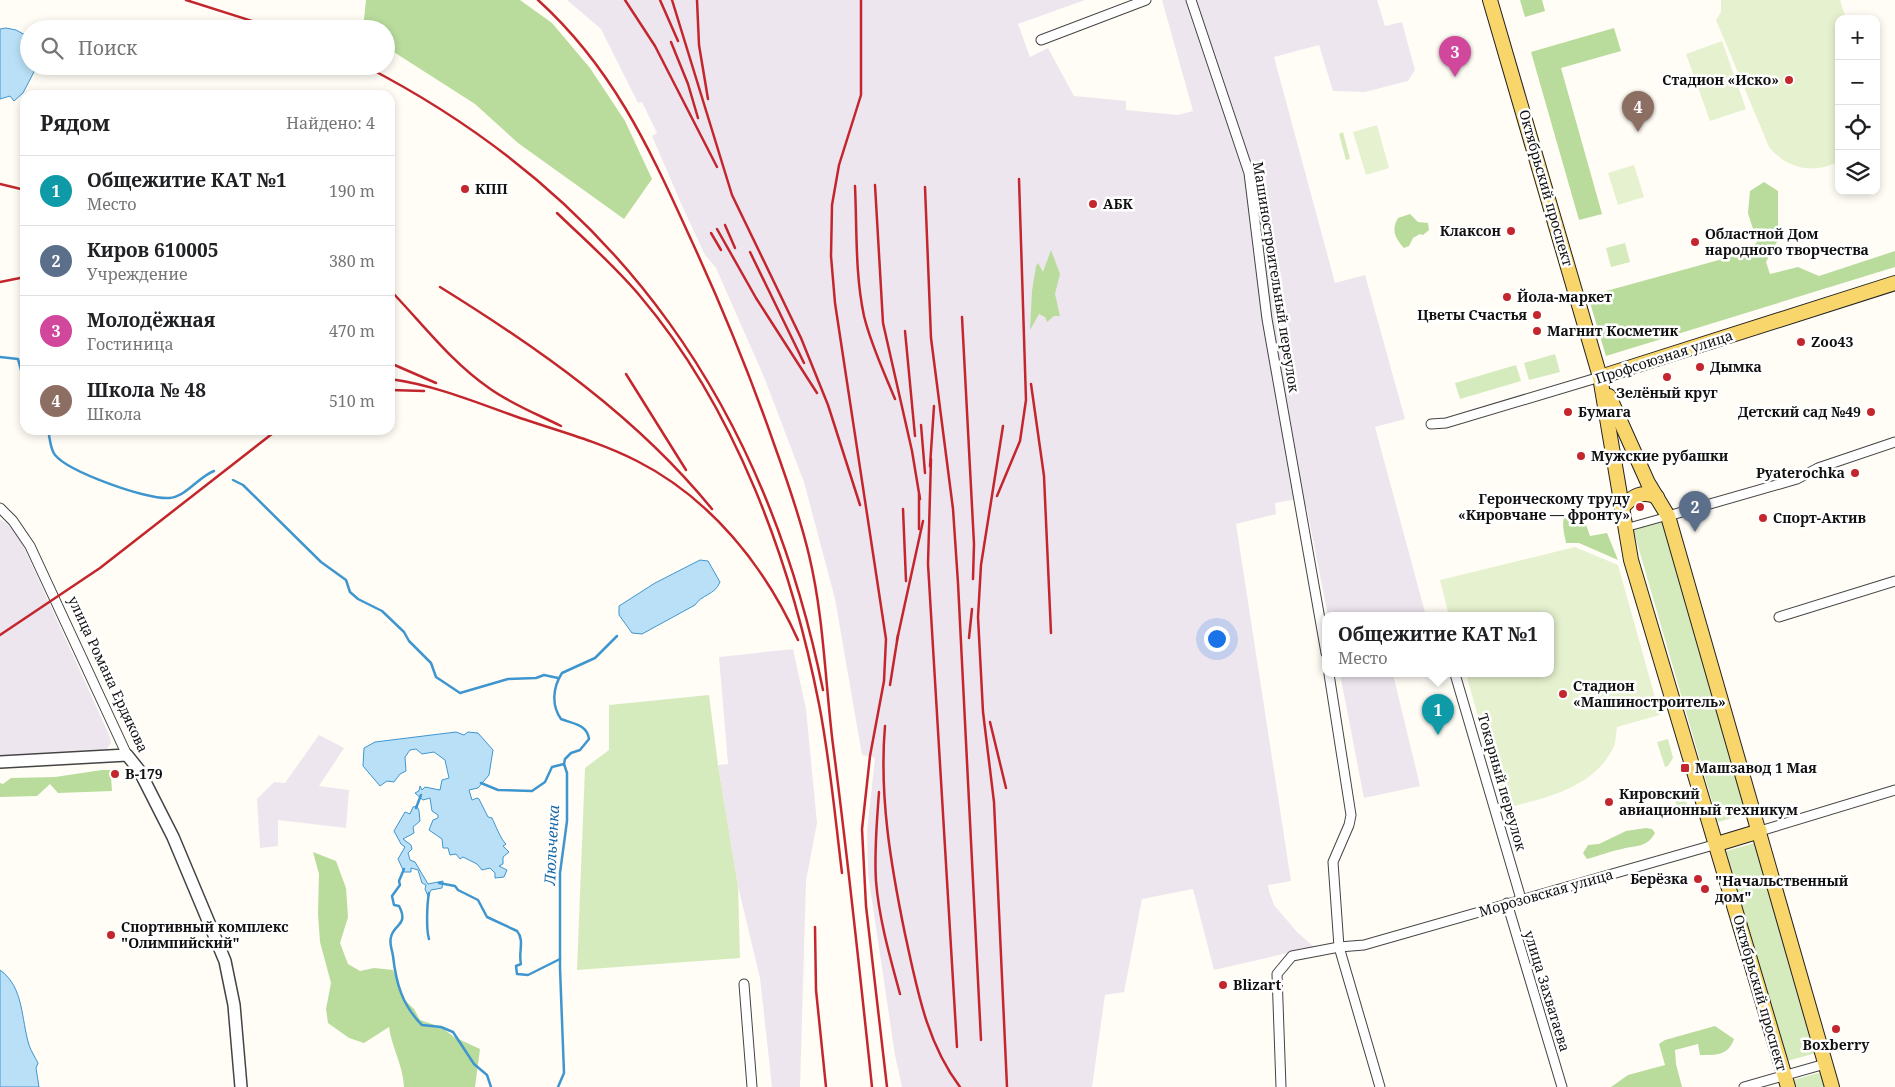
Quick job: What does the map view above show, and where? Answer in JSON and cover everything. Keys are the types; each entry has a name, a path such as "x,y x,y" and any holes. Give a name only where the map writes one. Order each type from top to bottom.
{"main road":[{"name":"Октябрьский проспект","path":"1490,0 1600,377 1632,560 1786,1081"},
{"name":"Профсоюзная улица","path":"1600,377 1895,283"},
{"name":"Октябрьский проспект","path":"1600,377 1648,483 1668,516 1832,1087"},
{"path":"1622,508 1636,495 1642,494 1656,497"},
{"name":"Морозовская улица","path":"1717,844 1760,831"}],"street":[{"path":"1041,40 1146,0"},
{"name":"Машиностроительный переулок","path":"1192,0 1249,173 1267,319 1322,630"},
{"name":"Профсоюзная улица","path":"1431,424 1446,423 1600,377"},
{"path":"1625,528 1797,479 1818,468 1895,442"},
{"name":"улица Романа Ердякова","path":"0,508 13,521 30,546 127,755 138,770 173,837 225,961 234,1005 241,1087"},
{"path":"1779,617 1895,581"},
{"path":"1329,677 1351,815 1349,825 1333,862 1339,947 1380,1087"},
{"name":"Токарный переулок","path":"1456,677 1522,899"},
{"path":"0,762 127,755"},
{"name":"Морозовская улица","path":"1760,831 1895,790"},
{"name":"Морозовская улица","path":"1282,1087 1276,974 1292,956 1339,947 1364,945 1717,844"},
{"name":"улица Захватаева","path":"1507,903 1562,1087"},
{"path":"744,984 752,1087"},
{"path":"1744,1087 1786,1081 1825,1064"}],"shaded area":[{"path":"567,0 1085,0 1018,24 1030,57 1048,48 1074,96 1126,101 1126,110 1177,115 1193,111 1162,0 1377,0 1385,26 1402,22 1415,70 1408,81 1365,92 1333,91 1319,45 1274,57 1335,283 1365,275 1405,419 1375,427 1425,612 1327,612 1307,509 1297,499 1275,503 1276,514 1236,524 1291,881 1268,885 1269,891 1274,905 1297,932 1314,947 1214,970 1193,889 1142,899 1124,992 1105,995 1092,1087 902,1087 895,1055 868,874 867,831 875,758 862,755 835,599 804,482 764,377 716,268 705,255 652,136 657,133 642,102 638,103 601,29"},
{"path":"0,519 17,532 110,737 111,743 107,749 0,755"},
{"path":"793,649 806,709 817,823 806,881 800,1087 772,1087 760,978 738,886 718,765 728,764 719,657"},
{"path":"1341,677 1394,677 1420,786 1364,798"},
{"path":"319,735 344,748 319,786 349,790 346,828 278,820 278,846 260,848 257,799 274,782 285,783"}],"green space":[{"path":"366,0 520,0 552,23 590,68 625,121 652,179 624,219 518,143 475,104 395,53 395,20 364,20"},
{"path":"1520,0 1542,0 1545,11 1525,17"},
{"name":"Стадион «Иско»","path":"1721,0 1840,0 1845,15 1835,15 1835,163 1811,169 1792,165 1769,147 1716,20 1721,12"},
{"path":"1614,28 1621,51 1561,68 1602,214 1579,220 1531,52"},
{"path":"1722,41 1746,109 1710,121 1686,54"},
{"path":"1377,125 1389,168 1366,175 1353,132"},
{"path":"1343,132 1350,159 1346,160 1339,134"},
{"path":"1634,165 1644,197 1618,205 1608,173"},
{"path":"1764,182 1778,191 1778,240 1766,262 1770,274 1798,267 1819,276 1895,251 1895,267 1606,356 1588,296 1748,252 1757,242 1748,213 1750,191"},
{"path":"1410,214 1418,222 1428,223 1429,230 1423,235 1420,234 1413,238 1409,246 1404,248 1398,241 1394,230 1398,218"},
{"path":"1625,243 1630,262 1611,267 1606,248"},
{"path":"1051,250 1060,274 1055,294 1060,316 1054,316 1047,322 1045,317 1039,314 1030,330 1032,291 1036,266 1038,263 1043,272"},
{"path":"1555,354 1560,372 1529,380 1524,363"},
{"path":"1516,365 1521,381 1460,399 1455,383"},
{"path":"1580,507 1590,536 1607,533 1618,560 1579,543 1566,543 1563,525 1565,516 1573,509"},
{"path":"1662,521 1746,814 1718,822 1633,529"},
{"name":"Стадион «Машиностроитель»","path":"1575,547 1618,565 1660,715 1617,727 1614,746 1605,761 1581,782 1551,796 1504,809 1467,677 1554,677 1554,612 1448,612 1440,580"},
{"path":"709,695 718,765 738,886 740,958 577,970 585,768 609,750 609,705"},
{"path":"1668,739 1673,758 1668,766 1665,767 1657,742"},
{"path":"102,770 116,770 111,777 112,791 58,793 50,784 37,796 0,797 0,783 3,784 11,778 55,777"},
{"path":"1675,790 1684,794 1690,814 1680,817 1672,791"},
{"path":"1652,829 1655,833 1645,844 1587,859 1583,853 1588,845 1599,844 1626,831"},
{"path":"1755,843 1816,1053 1787,1061 1726,851"},
{"path":"313,852 336,861 346,888 348,917 340,943 348,964 360,971 374,968 393,970 405,1000 414,1009 420,1020 441,1027 454,1037 480,1049 475,1087 404,1087 402,1071 389,1027 364,1043 349,1038 328,1023 326,1009 331,983 320,942 318,914 319,874"},
{"path":"1715,1026 1734,1039 1725,1052 1700,1055 1698,1044 1675,1050 1676,1064 1682,1087 1611,1087 1628,1075 1665,1065 1659,1044 1665,1040"},
{"path":"1822,1072 1827,1087 1794,1087 1793,1080"}],"water":[{"path":"6,28 20,32 20,75 32,75 25,90 20,90 20,96 14,101 10,96 0,99 0,29"},
{"path":"700,560 708,561 720,582 715,590 695,605 642,634 632,633 619,615 619,606 655,583"},
{"path":"456,732 464,735 468,732 478,733 493,750 489,775 478,788 469,790 472,800 479,799 488,817 492,818 506,844 503,846 509,852 503,857 503,864 499,866 507,870 504,877 495,878 495,873 490,868 482,870 477,864 463,857 460,859 456,854 450,855 448,848 443,848 442,839 429,830 433,820 438,818 438,815 432,811 430,798 423,800 415,793 419,791 420,786 422,790 425,787 440,790 442,780 449,778 445,760 434,752 422,754 416,749 410,750 405,757 406,771 400,774 394,782 387,781 380,786 363,766 364,748 375,742"},
{"path":"417,806 420,821 413,827 414,833 403,839 411,845 412,849 408,853 410,860 415,862 428,884 443,881 442,888 431,890 428,896 425,889 426,885 422,883 418,870 411,868 411,872 404,872 398,859 405,847 401,844 394,831 405,812 410,814 413,807"},
{"path":"0,970 14,985 18,994 26,1035 38,1063 36,1068 39,1087 0,1087"}],"waterway":[{"path":"0,357 18,359 20,366"},
{"path":"49,435 53,453 63,462 91,477 144,495 175,497 214,471"},
{"path":"233,480 243,485 321,562 346,580 350,592 358,599 382,611 404,632 409,641 431,663 436,677 460,693 508,679 536,678 544,675 558,678"},
{"name":"Люльченка","path":"558,1087 564,1073 560,968 560,873 567,821 567,773 564,764 565,759 571,753 580,750 589,739 588,734 582,727 561,719 556,708 554,696 562,673 595,658 617,636"},
{"path":"481,783 498,790 532,791 545,782 552,767 564,764"},
{"path":"416,808 421,795"},
{"path":"404,869 399,881 400,885 392,896 394,905 399,906 402,912 402,921 393,933 390,942 401,993 409,1010 422,1025 441,1027 453,1032 474,1064 487,1075 491,1087"},
{"path":"439,883 455,886 458,890 478,900 487,917 517,931 521,938 521,964 516,966 517,974 528,975 560,959"},
{"path":"429,893 427,916 429,939"}],"railway":[{"path":"186,0 249,20"},
{"path":"538,0 564,25 607,80 625,108 658,169 734,337 784,471 797,513 818,602 872,1087"},
{"path":"625,0 655,46 717,167"},
{"path":"660,0 678,41"},
{"path":"672,0 732,195 801,338 828,405 860,505"},
{"path":"697,0 699,45 708,99"},
{"path":"861,0 861,95 839,165 832,205 831,256 835,303 886,639 884,681 870,756 862,829 866,906 887,1087"},
{"path":"671,42 688,84 698,118"},
{"path":"380,75 456,119 537,180 607,247 669,322 721,404 763,493 797,588 823,690"},
{"path":"997,496 1020,441 1026,400 1019,179"},
{"path":"0,184 20,189"},
{"path":"875,185 883,323 912,451 920,499"},
{"path":"855,186 858,268 864,316 874,348 895,399"},
{"path":"925,187 931,338 953,509 958,583 981,1040"},
{"path":"557,213 600,253 630,285 674,340 704,387 731,437 755,488 793,596 807,650 826,746 842,873"},
{"path":"725,225 735,248"},
{"path":"717,229 756,298 817,393"},
{"path":"711,233 721,250"},
{"path":"750,252 804,363"},
{"path":"0,282 20,278"},
{"path":"440,287 514,335 585,387 652,444 712,509"},
{"path":"395,295 449,354 475,378 506,399 561,426"},
{"path":"962,317 974,544 973,579"},
{"path":"905,331 915,436"},
{"path":"395,365 436,383"},
{"path":"626,374 686,470"},
{"path":"395,380 440,390 594,442 623,454 664,476 711,514 752,561 785,613 798,640"},
{"path":"1031,384 1044,476 1051,633"},
{"path":"395,390 424,391"},
{"path":"930,466 934,406"},
{"path":"921,425 925,473"},
{"path":"1003,426 981,565 978,617 983,712 994,802 1007,1087"},
{"path":"0,635 100,568 271,435"},
{"path":"931,459 928,564 957,1047"},
{"path":"919,494 919,529"},
{"path":"903,509 906,581"},
{"path":"897,640 923,521"},
{"path":"969,638 972,609"},
{"path":"890,685 898,635"},
{"path":"990,722 1006,788"},
{"path":"885,726 885,805 895,883 905,934 924,1014 939,1052 948,1070 960,1087"},
{"path":"879,792 876,847 877,895 882,924 900,994"},
{"path":"815,927 816,990 826,1087"}],"place":[{"name":"Молодёжная","path":"1455,77"},
{"name":"Стадион «Иско»","path":"1789,80"},
{"name":"Школа № 48","path":"1638,132"},
{"name":"КПП","path":"465,189"},
{"name":"АБК","path":"1093,204"},
{"name":"Клаксон","path":"1511,231"},
{"name":"Областной Дом народного творчества","path":"1695,242"},
{"name":"Йола-маркет","path":"1507,297"},
{"name":"Цветы Счастья","path":"1537,315"},
{"name":"Магнит Косметик","path":"1537,331"},
{"name":"Zoo43","path":"1801,342"},
{"name":"Дымка","path":"1700,367"},
{"name":"Зелёный круг","path":"1667,377"},
{"name":"Бумага","path":"1568,412"},
{"name":"Детский сад №49","path":"1871,412"},
{"name":"Мужские рубашки","path":"1581,456"},
{"name":"Pyaterochka","path":"1855,473"},
{"name":"Героическому труду «Кировчане — фронту»","path":"1640,507"},
{"name":"Спорт-Актив","path":"1763,518"},
{"name":"Киров 610005","path":"1695,532"},
{"name":"Стадион «Машиностроитель»","path":"1563,694"},
{"name":"Общежитие КАТ №1","path":"1438,735"},
{"name":"Машзавод 1 Мая","path":"1685,768"},
{"name":"В-179","path":"115,774"},
{"name":"Кировский авиационный техникум","path":"1609,802"},
{"name":"Берёзка","path":"1698,879"},
{"name":"\"Начальственный дом\"","path":"1705,889"},
{"name":"Спортивный комплекс \"Олимпийский\"","path":"111,935"},
{"name":"Blizart","path":"1223,985"},
{"name":"Boxberry","path":"1836,1029"}]}
